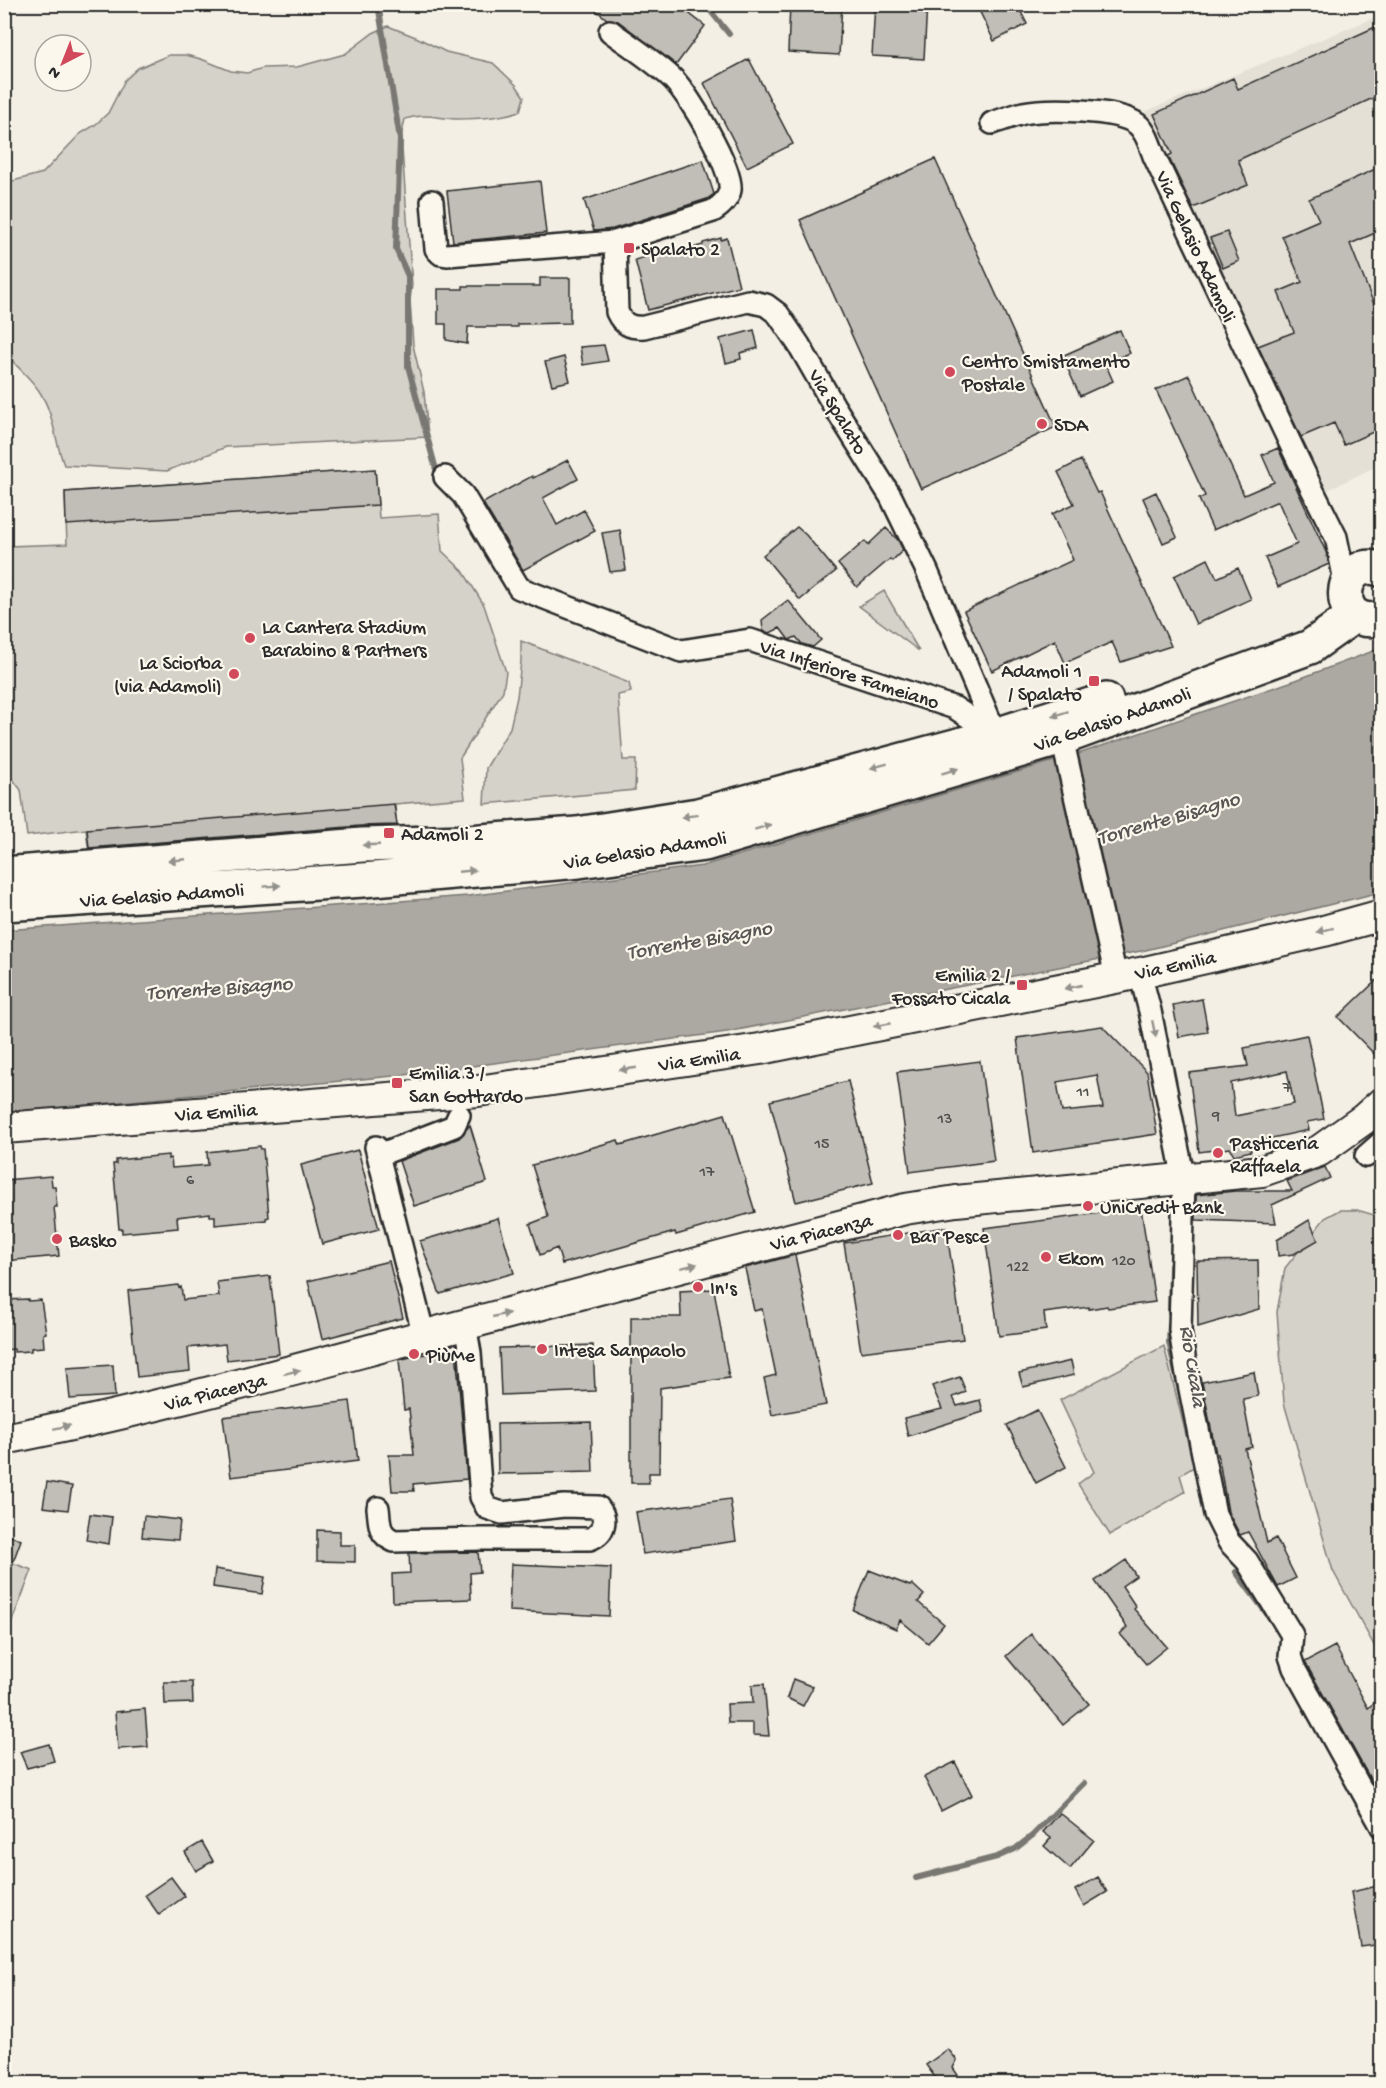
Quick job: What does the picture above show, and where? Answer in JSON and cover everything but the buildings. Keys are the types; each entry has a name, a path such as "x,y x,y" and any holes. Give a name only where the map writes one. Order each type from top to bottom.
{"main road":[{"name":"Via Gelasio Adamoli","path":"1357,604 1351,577 1357,571 1366,568 1380,569"},
{"name":"Via Gelasio Adamoli","path":"4,874 362,845 468,842 578,834 698,815 996,735 1200,669 1280,640 1357,604"},
{"name":"Via Gelasio Adamoli","path":"4,904 363,880 579,861 705,844 1064,746 1310,647 1357,604"},
{"name":"Via Emilia","path":"4,1128 478,1091 760,1049 1046,993 1122,968 1324,931 1382,915"},
{"name":"Via Piacenza","path":"4,1439 87,1422 295,1372 905,1209 956,1200 1262,1171 1319,1151 1364,1119 1382,1103"}],"street":[{"path":"432,201 436,249 441,254 447,255 615,242 713,211 724,202 730,189 730,179 708,129 674,80 610,31"},
{"name":"Via Gelasio Adamoli","path":"992,123 1024,113 1071,110 1126,117 1139,125 1148,138 1154,156 1336,537 1357,604"},
{"name":"Via Spalato","path":"615,242 617,312 620,320 627,326 644,327 748,301 766,305 778,314 891,497 927,571 996,735"},
{"name":"Via Inferiore Fameiano","path":"445,477 463,495 519,588 681,651 750,640 956,708 996,735"},
{"name":"Via Gelasio Adamoli","path":"1336,537 1354,553 1380,569"},
{"path":"1064,746 1122,968 1150,1011 1184,1180 1180,1330 1215,1514 1228,1542 1247,1561 1292,1635 1290,1656 1294,1668 1382,1827"},
{"path":"424,1336 378,1151 454,1126 459,1115"},
{"path":"378,1508 380,1528 385,1537 394,1541 590,1539 600,1533 603,1528 604,1517 597,1507 564,1506 502,1513 487,1508 481,1497 470,1353 465,1325"}],"shaded area":[{"path":"1381,15 1381,464 1326,491 1312,469 1144,112"},
{"path":"388,26 446,52 493,63 516,85 524,97 520,111 505,115 472,119 425,116 405,119 402,149 412,285 410,300 413,345 424,392 428,437 226,447 167,471 64,465 45,402 37,388 5,351 5,183 43,173 80,134 95,125 108,113 125,80 138,68 169,55 186,55 231,71 247,73 263,68 297,67 345,54 373,33"},
{"name":"La Cantera Stadium Barabino & Partners","path":"375,469 379,518 439,514 442,551 463,571 484,605 506,672 503,691 460,758 465,798 395,804 397,830 89,854 86,829 27,836 21,790 5,769 4,594 10,586 7,546 67,544 65,492"},
{"path":"884,591 919,651 859,606"},
{"path":"521,641 629,683 631,692 618,695 623,760 636,760 635,790 484,804 486,768 510,728 517,697"},
{"path":"1340,1210 1357,1210 1381,1217 1381,1658 1333,1571 1284,1403 1277,1312 1285,1268 1325,1218"},
{"path":"1164,1346 1194,1467 1180,1475 1185,1492 1110,1535 1078,1484 1094,1472 1060,1400"},
{"path":"4,1560 32,1570 11,1624 5,1621"}],"water":[{"name":"Torrente Bisagno","path":"1381,648 1381,892 1146,950 727,1032 404,1075 5,1113 5,930 468,896 702,866 1084,752 1296,680"}],"waterway":[{"path":"378,4 400,139 396,249 408,276 408,366 438,477"},
{"path":"705,4 729,34"},
{"name":"Rio Cicala","path":"1170,1313 1171,1266"},
{"name":"Rio Cicala","path":"1170,1324 1169,1342 1186,1419"},
{"name":"Rio Cicala","path":"1236,1572 1270,1618"},
{"path":"916,1878 997,1857 1015,1849 1033,1835 1084,1783"}],"place":[{"name":"Spalato 2","path":"629,248"},
{"name":"Centro Smistamento Postale","path":"950,372"},
{"name":"SDA","path":"1042,424"},
{"name":"La Cantera Stadium Barabino & Partners","path":"250,638"},
{"name":"La Sciorba (via Adamoli)","path":"234,674"},
{"name":"Adamoli 1 / Spalato","path":"1094,681"},
{"name":"Adamoli 2","path":"389,833"},
{"name":"Emilia 2 / Fossato Cicala","path":"1022,985"},
{"name":"Emilia 3 / San Gottardo","path":"397,1083"},
{"name":"Pasticceria Raffaela","path":"1218,1153"},
{"name":"UniCredit Bank","path":"1088,1206"},
{"name":"Bar Pesce","path":"898,1235"},
{"name":"Basko","path":"57,1239"},
{"name":"Ekom","path":"1046,1257"},
{"name":"In's","path":"698,1287"},
{"name":"Intesa Sanpaolo","path":"542,1349"},
{"name":"PiùMe","path":"414,1354"}]}
